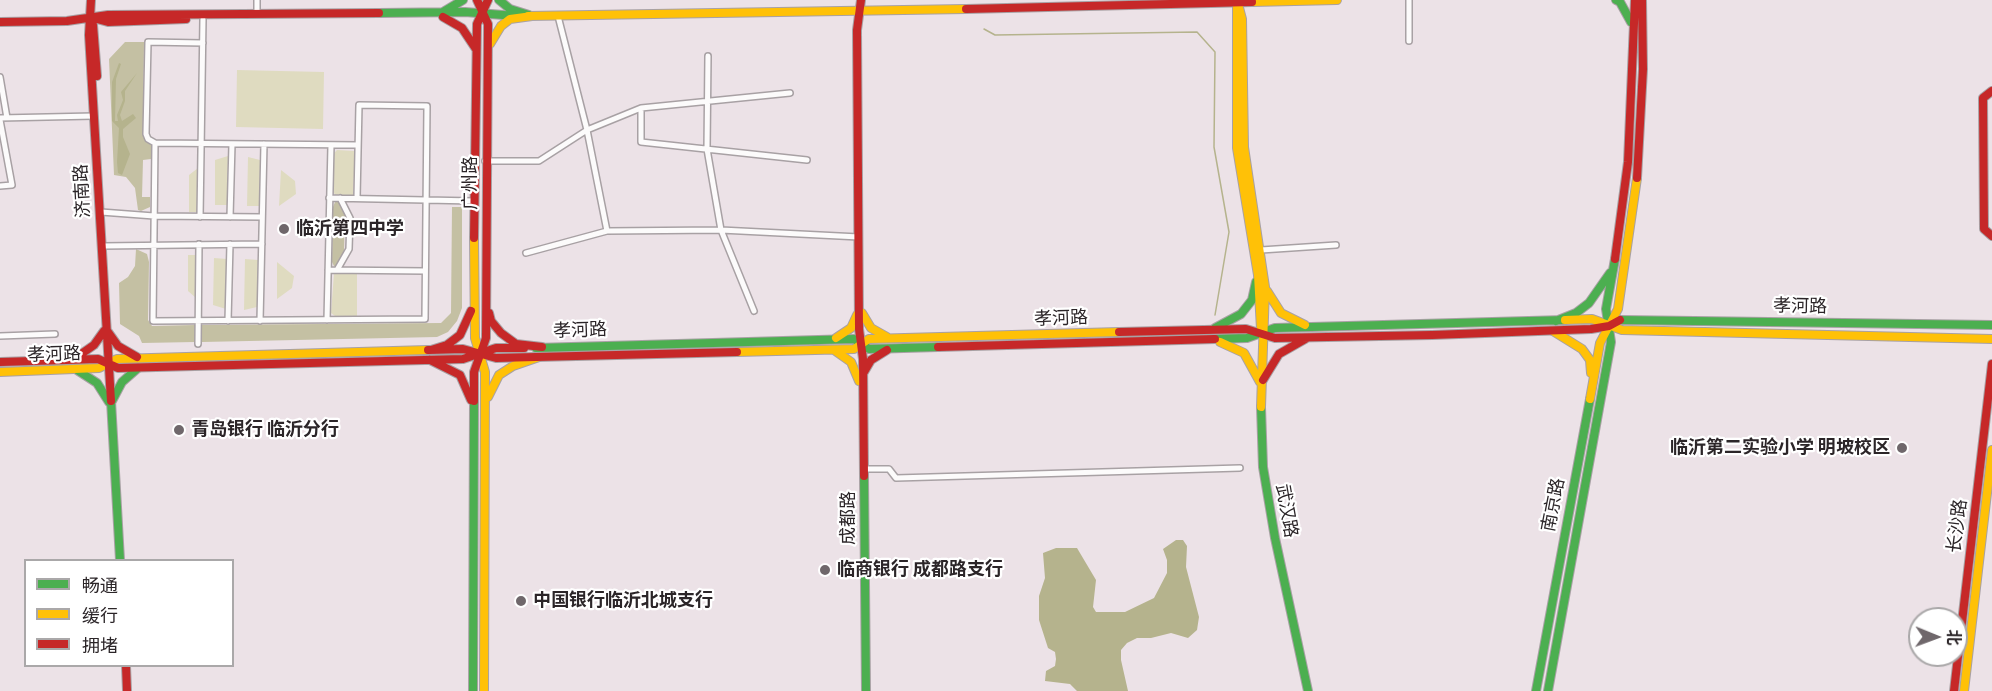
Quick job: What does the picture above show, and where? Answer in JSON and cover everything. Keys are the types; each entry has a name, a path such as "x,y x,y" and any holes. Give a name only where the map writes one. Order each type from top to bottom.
{"main road":[{"name":"济南路","path":"90,0 96,35 106,331"},
{"path":"443,15 463,0"},
{"name":"广州路","path":"473,691 473,409 474,372 486,338 485,160 488,47 488,24 477,0"},
{"name":"广州路","path":"484,691 485,372 475,338 474,201 477,24 488,5 488,0"},
{"path":"499,0 510,9 532,16"},
{"name":"成都路","path":"859,0 863,691"},
{"path":"0,22 68,21 92,17 108,22 482,14 558,16 1337,0"},
{"path":"1616,0 1620,2 1633,25"},
{"name":"南京路","path":"1548,691 1611,342 1606,309 1628,162 1635,0"},
{"name":"南京路","path":"1536,691 1600,343 1618,309 1633,220 1639,161 1644,6 1642,0"},
{"name":"武汉路","path":"1237,1 1242,19 1244,147 1265,287 1265,318 1262,334"},
{"name":"武汉路","path":"1237,1 1237,148 1258,274 1262,334 1263,467 1275,538 1308,691"},
{"name":"成都路","path":"859,11 857,30 861,311"},
{"path":"0,18 257,14 443,15 462,27 476,50"},
{"path":"488,47 501,26 510,19 532,16"},
{"name":"济南路","path":"92,17 89,35 118,559"},
{"path":"1992,91 1983,98 1984,230 1992,236"},
{"path":"1556,321 1576,313 1589,303 1601,289 1613,266"},
{"path":"1211,330 1241,314 1252,300 1258,274"},
{"path":"1265,287 1281,313 1294,322 1312,328"},
{"path":"431,350 447,345 460,335 468,322 474,300"},
{"path":"486,300 491,321 501,333 516,344 542,347"},
{"path":"833,340 851,328 861,311 872,328 891,339"},
{"name":"孝河路","path":"0,362 98,359 118,368 138,368 463,359 496,348 854,339 869,349 1213,340 1247,339 1275,328 1593,319 1622,330 1992,339"},
{"name":"孝河路","path":"0,372 99,368 117,359 463,349 496,358 854,349 869,339 1246,329 1275,338 1553,331 1609,326 1623,319 1992,325"},
{"path":"73,360 94,345 106,331 118,346 138,358"},
{"path":"1553,331 1582,349 1590,360 1593,382"},
{"path":"1261,384 1279,354 1309,338"},
{"path":"1213,340 1244,353 1261,384"},
{"path":"833,349 851,362 861,377 871,360 890,348"},
{"path":"485,409 490,391 499,375 513,366 539,357"},
{"path":"430,360 460,375 473,409"},
{"name":"长沙路","path":"1954,691 1992,364"},
{"path":"76,369 96,383 110,402 122,382 138,368"},
{"name":"成都路","path":"861,377 864,468 863,691"},
{"name":"长沙路","path":"1964,691 1992,450"},
{"path":"466,691 472,665"},
{"path":"121,667 123,691"},
{"path":"126,667 128,691"},
{"path":"484,667 489,691"}],"street":[{"path":"257,0 257,14"},
{"path":"1409,41 1410,0"},
{"path":"558,16 587,130 607,231"},
{"path":"200,217 203,19"},
{"path":"202,43 148,42 146,134 148,139 155,143 358,145"},
{"path":"708,56 707,149 721,230 754,311"},
{"path":"0,77 2,119 12,185 0,186"},
{"path":"485,160 539,161 587,130 641,108 790,93"},
{"path":"155,143 153,321 425,319 427,106 359,105 357,198"},
{"path":"641,108 641,142 807,160"},
{"path":"2,119 94,116"},
{"path":"230,217 232,144"},
{"path":"260,321 264,144"},
{"path":"327,320 331,145"},
{"path":"329,198 474,201"},
{"path":"337,270 349,249 350,218 340,198"},
{"path":"101,212 154,216 262,217"},
{"path":"526,253 607,231 721,230 859,237"},
{"path":"198,344 199,244"},
{"path":"228,321 230,244"},
{"path":"103,246 262,244"},
{"path":"1260,250 1336,246"},
{"path":"328,270 425,271"},
{"path":"0,336 56,334"},
{"path":"864,468 889,469 896,478 1240,468"}],"shaded area":[{"path":"125,42 144,42 143,137 151,145 151,159 143,160 142,197 150,197 150,207 141,211 138,210 135,188 126,177 114,175 109,59"},
{"path":"119,63 121,64 116,79 115,121 118,121 117,115 123,100 121,92 137,73 125,91 125,101 120,115 122,121 133,114 136,118 123,129 123,137 130,154 122,175 118,173 117,162 119,128 112,121 112,82"},
{"path":"237,70 324,72 323,129 236,127"},
{"path":"337,150 355,151 353,196 336,196 334,193 334,153"},
{"path":"228,156 227,205 215,205 215,160"},
{"path":"248,157 260,160 260,206 247,206"},
{"path":"198,168 197,212 189,212 189,175"},
{"path":"281,170 295,181 296,194 279,206"},
{"path":"339,201 345,214 344,253 338,266 334,266 332,262 333,207 335,202"},
{"path":"452,207 462,207 462,308 457,321 448,332 437,337 202,342 202,325 441,323 451,313"},
{"path":"136,249 147,254 149,262 148,320 152,326 195,325 195,342 142,343 139,336 120,324 119,283 128,277 135,266"},
{"path":"188,255 197,255 196,298 188,291"},
{"path":"214,258 227,259 226,309 213,305"},
{"path":"245,259 258,260 257,307 244,310"},
{"path":"277,262 294,276 292,288 277,299"},
{"path":"334,273 357,273 357,317 335,316 331,313"},
{"path":"1176,540 1183,540 1187,546 1186,567 1199,617 1197,630 1188,638 1171,633 1151,638 1137,638 1127,643 1121,650 1121,660 1128,691 1077,691 1070,684 1045,681 1046,671 1055,666 1056,659 1055,652 1048,648 1039,620 1039,596 1045,578 1043,553 1056,548 1077,548 1096,580 1093,607 1096,612 1125,612 1154,598 1167,573 1167,560 1163,549"}],"waterway":[{"path":"984,29 995,35 1197,32 1215,52 1214,147 1229,232 1215,315"}],"traffic: fast":[{"path":"443,12 463,0"},
{"path":"499,0 510,9 529,15"},
{"path":"1616,0 1620,2 1631,22"},
{"path":"379,13 465,12 516,16"},
{"path":"1548,691 1611,342 1606,309 1615,259"},
{"path":"1556,321 1576,313 1589,303 1610,273"},
{"path":"1215,328 1241,314 1252,300 1256,282"},
{"path":"1215,339 1247,338 1275,328 1565,320"},
{"path":"1620,320 1992,325"},
{"path":"536,348 854,339 869,349 938,347"},
{"path":"112,401 122,382 138,368"},
{"path":"77,370 97,383 109,402"},
{"path":"1536,691 1590,399"},
{"path":"111,401 120,559"},
{"path":"473,691 474,401"},
{"path":"1261,407 1263,467 1275,538 1308,691"},
{"path":"864,476 866,691"}],"traffic: slow":[{"path":"1237,0 1242,19 1244,147 1265,287 1261,407"},
{"path":"1252,2 1337,0"},
{"path":"1237,7 1237,148 1258,275 1261,329"},
{"path":"528,16 966,9"},
{"path":"490,44 501,26 510,19 532,16"},
{"path":"1590,399 1600,343 1618,309 1637,178"},
{"path":"474,238 475,338 485,372 484,691"},
{"path":"1267,291 1281,313 1305,325"},
{"path":"862,313 871,328 887,337"},
{"path":"836,338 851,328 857,315"},
{"path":"1565,320 1592,319 1622,330 1992,339"},
{"path":"1553,331 1582,349 1590,360 1591,373"},
{"path":"737,352 854,349 869,339 1119,332"},
{"path":"1220,342 1244,353 1260,382"},
{"path":"0,372 99,368 117,359 428,350"},
{"path":"834,350 851,362 859,381"},
{"path":"488,397 499,375 513,366 539,357"},
{"path":"1964,691 1992,450"}],"traffic: jam":[{"path":"91,0 89,35 111,401"},
{"path":"474,401 474,372 486,338 488,24 477,0"},
{"path":"474,238 477,24 488,0"},
{"path":"861,0 857,30 859,329 863,359 864,476"},
{"path":"1615,259 1628,162 1635,0"},
{"path":"1637,178 1643,69 1642,0"},
{"path":"966,9 1252,2"},
{"path":"0,22 67,21 108,15 379,13"},
{"path":"443,17 462,28 476,49"},
{"path":"97,19 108,22 186,19"},
{"path":"93,25 97,76"},
{"path":"1992,91 1983,98 1984,229 1992,236"},
{"path":"431,350 447,345 460,335 471,311"},
{"path":"489,313 491,321 501,333 516,344 542,347"},
{"path":"1119,332 1246,329 1275,338 1432,335 1591,329 1609,326 1620,320"},
{"path":"74,359 94,345 104,331"},
{"path":"108,332 118,346 137,357"},
{"path":"1263,380 1279,354 1307,338"},
{"path":"938,347 1215,339"},
{"path":"0,362 98,359 118,368 463,359 496,348 524,348"},
{"path":"428,350 463,349 496,358 737,352"},
{"path":"864,372 871,360 887,350"},
{"path":"430,360 460,375 471,400"},
{"path":"1954,691 1992,364"},
{"path":"126,667 127,691"}],"place":[{"name":"临沂第四中学","path":"284,229"},
{"name":"青岛银行 临沂分行","path":"179,430"},
{"name":"临沂第二实验小学 明坡校区","path":"1902,448"},
{"name":"临商银行 成都路支行","path":"825,570"},
{"name":"中国银行临沂北城支行","path":"521,601"}]}
